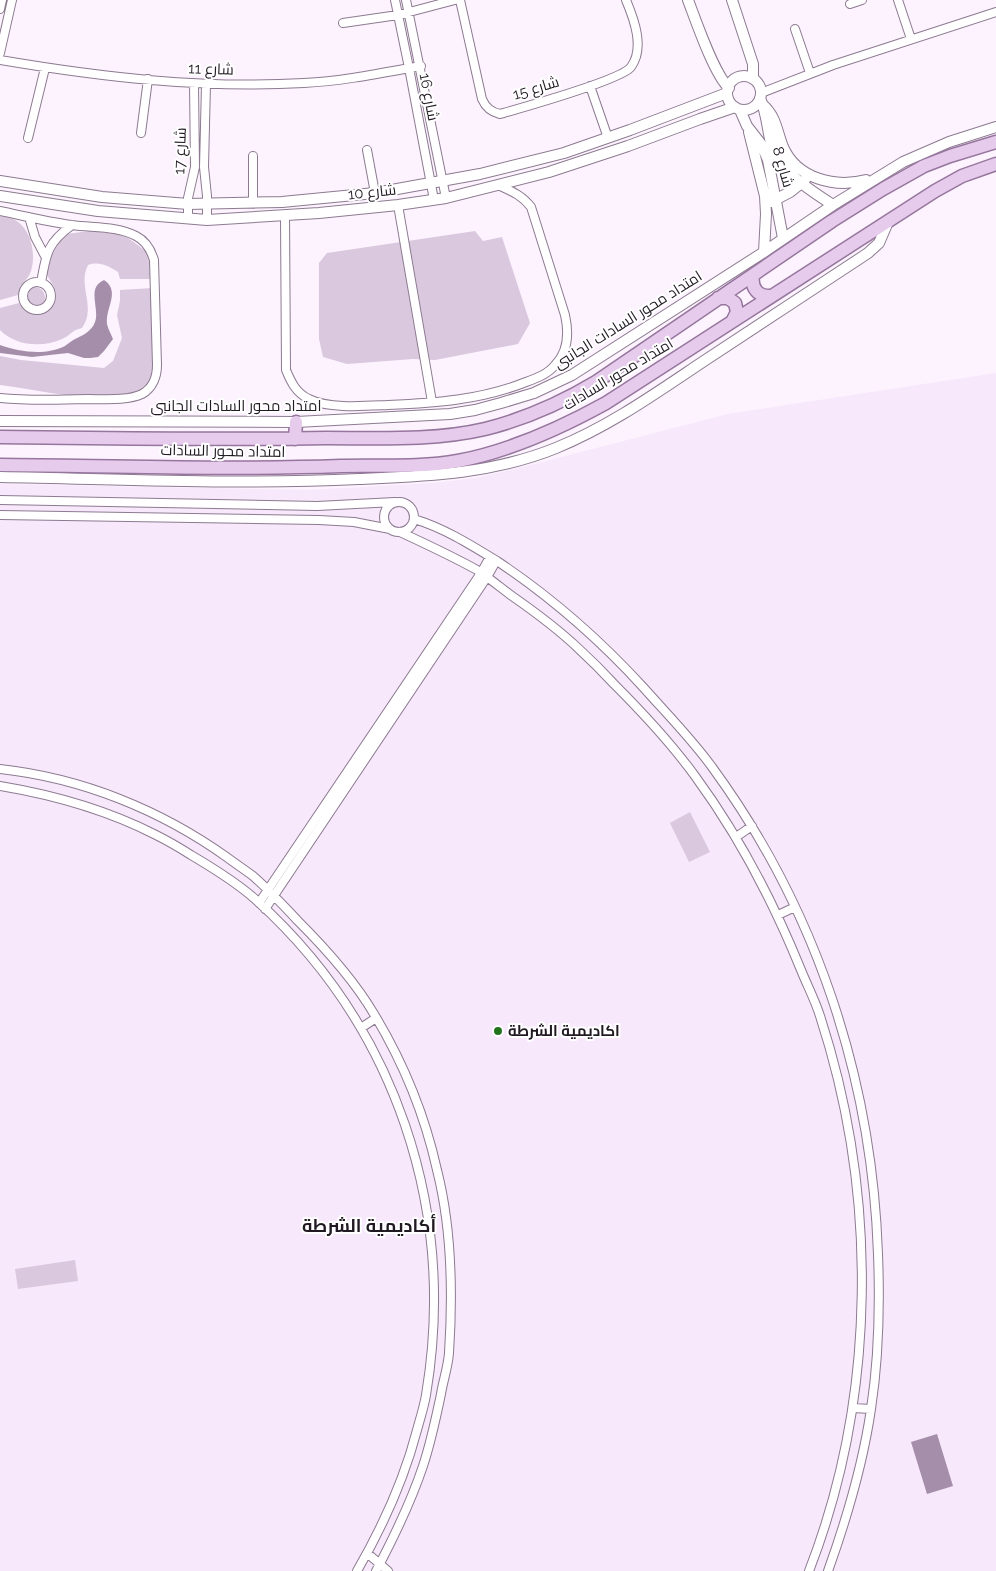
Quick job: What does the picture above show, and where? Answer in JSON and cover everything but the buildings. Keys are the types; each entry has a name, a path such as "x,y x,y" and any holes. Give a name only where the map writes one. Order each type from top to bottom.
{"main road":[{"name":"امتداد محور السادات","path":"0,437 295,439 422,437 483,429 513,421 542,411 570,398 596,382 832,221 883,189 924,166 996,142"},
{"name":"امتداد محور السادات","path":"0,465 297,468 425,464 457,461 512,446 577,419 606,404 732,320 947,184 996,164"},
{"path":"874,178 883,189"},
{"path":"753,276 753,285 758,293 771,296"},
{"path":"718,298 728,298 735,303 737,312 732,320"},
{"path":"295,439 296,422"}],"street":[{"path":"0,9 2,0"},
{"path":"0,53 12,0"},
{"name":"شارع 16","path":"395,0 434,200"},
{"name":"شارع 16","path":"406,0 421,66 446,198"},
{"path":"343,23 398,15 455,0"},
{"name":"شارع 15","path":"460,0 482,99 484,104 493,112 500,114 590,86 622,74 630,68 634,61 638,42 636,28 626,0"},
{"path":"688,0 728,91 731,104 738,109 751,109 762,99 810,73 996,12"},
{"path":"732,0 753,64 753,79"},
{"path":"850,4 862,0"},
{"path":"898,0 911,39"},
{"path":"795,29 810,73"},
{"name":"شارع 11","path":"0,60 45,68 194,84 304,83 359,77 421,66"},
{"path":"28,138 45,68"},
{"path":"728,91 734,80 740,77 753,79 758,84 762,99 772,114 784,149 790,158 810,176 842,183 874,178"},
{"path":"141,133 148,79"},
{"name":"شارع 17","path":"188,220 188,204 195,167 194,84"},
{"name":"شارع 17","path":"206,84 204,167 207,220"},
{"path":"590,86 608,138"},
{"name":"شارع 10","path":"0,181 102,197 207,205 282,202 375,193 442,181 543,159 608,138 728,91"},
{"name":"شارع 8","path":"762,99 774,149 781,162 801,184 833,205"},
{"name":"شارع 10","path":"0,196 98,211 188,220 285,215 398,205 446,198 568,166 738,109"},
{"name":"شارع 8","path":"738,109 768,160 784,238"},
{"path":"747,126 760,173 765,204 764,252"},
{"name":"امتداد محور السادات الجانبى","path":"0,421 296,422 450,414 475,410 534,393 572,375 764,252 874,178 924,152 996,127"},
{"path":"367,150 375,193"},
{"path":"253,156 253,202"},
{"path":"765,204 776,200 810,176"},
{"path":"285,215 286,370 298,392 309,399 336,405 367,406 460,400 489,394 546,373 563,354 567,342 568,329 565,315 531,207 517,193 498,185"},
{"path":"398,205 432,402"},
{"path":"0,211 72,225 94,226 130,234 143,241 152,253 154,260 157,364 155,378 147,390 141,394 124,398 32,400 0,398"},
{"path":"29,217 35,237 45,256"},
{"path":"0,477 296,482 452,474 514,462 557,447 602,427 644,402 868,253 878,243 888,222"},
{"path":"40,282 45,256 56,238 72,225"},
{"path":"0,500 317,506 400,502 409,505 414,519 409,528 400,532"},
{"path":"390,529 384,522 384,512 390,504 395,502"},
{"path":"0,515 319,520 354,522 400,532 484,575 579,648 661,734 694,774 736,837 778,915 820,1015 838,1083 850,1140 858,1208 861,1277 860,1351 853,1408 840,1470 822,1538 809,1571"},
{"path":"414,519 442,530 493,559 548,598 584,627 627,669 711,765 752,826 812,943 836,1007 853,1070 869,1144 877,1215 880,1293 878,1350 871,1409 858,1477 828,1571"},
{"path":"265,909 493,559"},
{"path":"259,903 484,575"},
{"path":"0,769 62,780 136,805 212,846 252,875 319,942 347,976 376,1018 396,1056 417,1104 438,1170 448,1233 451,1280 449,1356 434,1429 423,1465 407,1507 376,1569"},
{"path":"0,786 54,796 109,814 156,835 211,867 259,903 293,937 334,988 361,1028 381,1064 410,1137 424,1190 431,1236 435,1286 432,1342 426,1397 412,1451 394,1500 357,1571"},
{"path":"736,837 752,826"},
{"path":"778,915 795,907"},
{"path":"361,1028 376,1018"},
{"path":"853,1408 871,1409"},
{"path":"367,1553 376,1569"},
{"path":"362,1563 376,1569 388,1571"}],"shaded area":[{"path":"0,216 9,217 24,227 31,243 33,262 31,271 20,288 18,295 0,300"},
{"path":"90,231 124,235 146,251 150,260 151,279 120,279 118,272 107,266 100,264 88,265 85,281 88,312 82,328 62,339 46,344 21,342 0,330 0,308 19,303 26,310 41,313 52,306 56,293 45,271 51,250 66,234"},
{"path":"475,231 483,241 502,237 530,323 518,344 435,360 413,359 347,364 323,357 319,339 319,263 327,253"},
{"path":"104,280 109,284 112,295 107,324 113,339 98,357 84,358 68,353 32,357 0,353 0,345 32,352 49,351 65,346 86,333 95,322 96,288"},
{"path":"35,287 42,290 45,297 42,304 35,307 28,304 25,297 28,290"},
{"path":"152,288 156,358 153,377 146,387 126,397 96,398 0,385 0,356 21,360 104,368 113,361 122,338 117,315 120,290"},
{"name":"اكاديمية الشرطة","path":"996,373 996,1571 0,1571 0,484 308,490 433,483 476,478 519,468 728,414"},
{"path":"690,812 710,852 689,862 670,823"},
{"path":"75,1260 78,1281 18,1289 15,1269"},
{"path":"937,1434 953,1486 927,1494 911,1442"}],"place":[{"name":"اكاديمية الشرطة","path":"498,1031"}],"district":[{"name":"أكاديمية الشرطة","path":"369,1226"}]}
